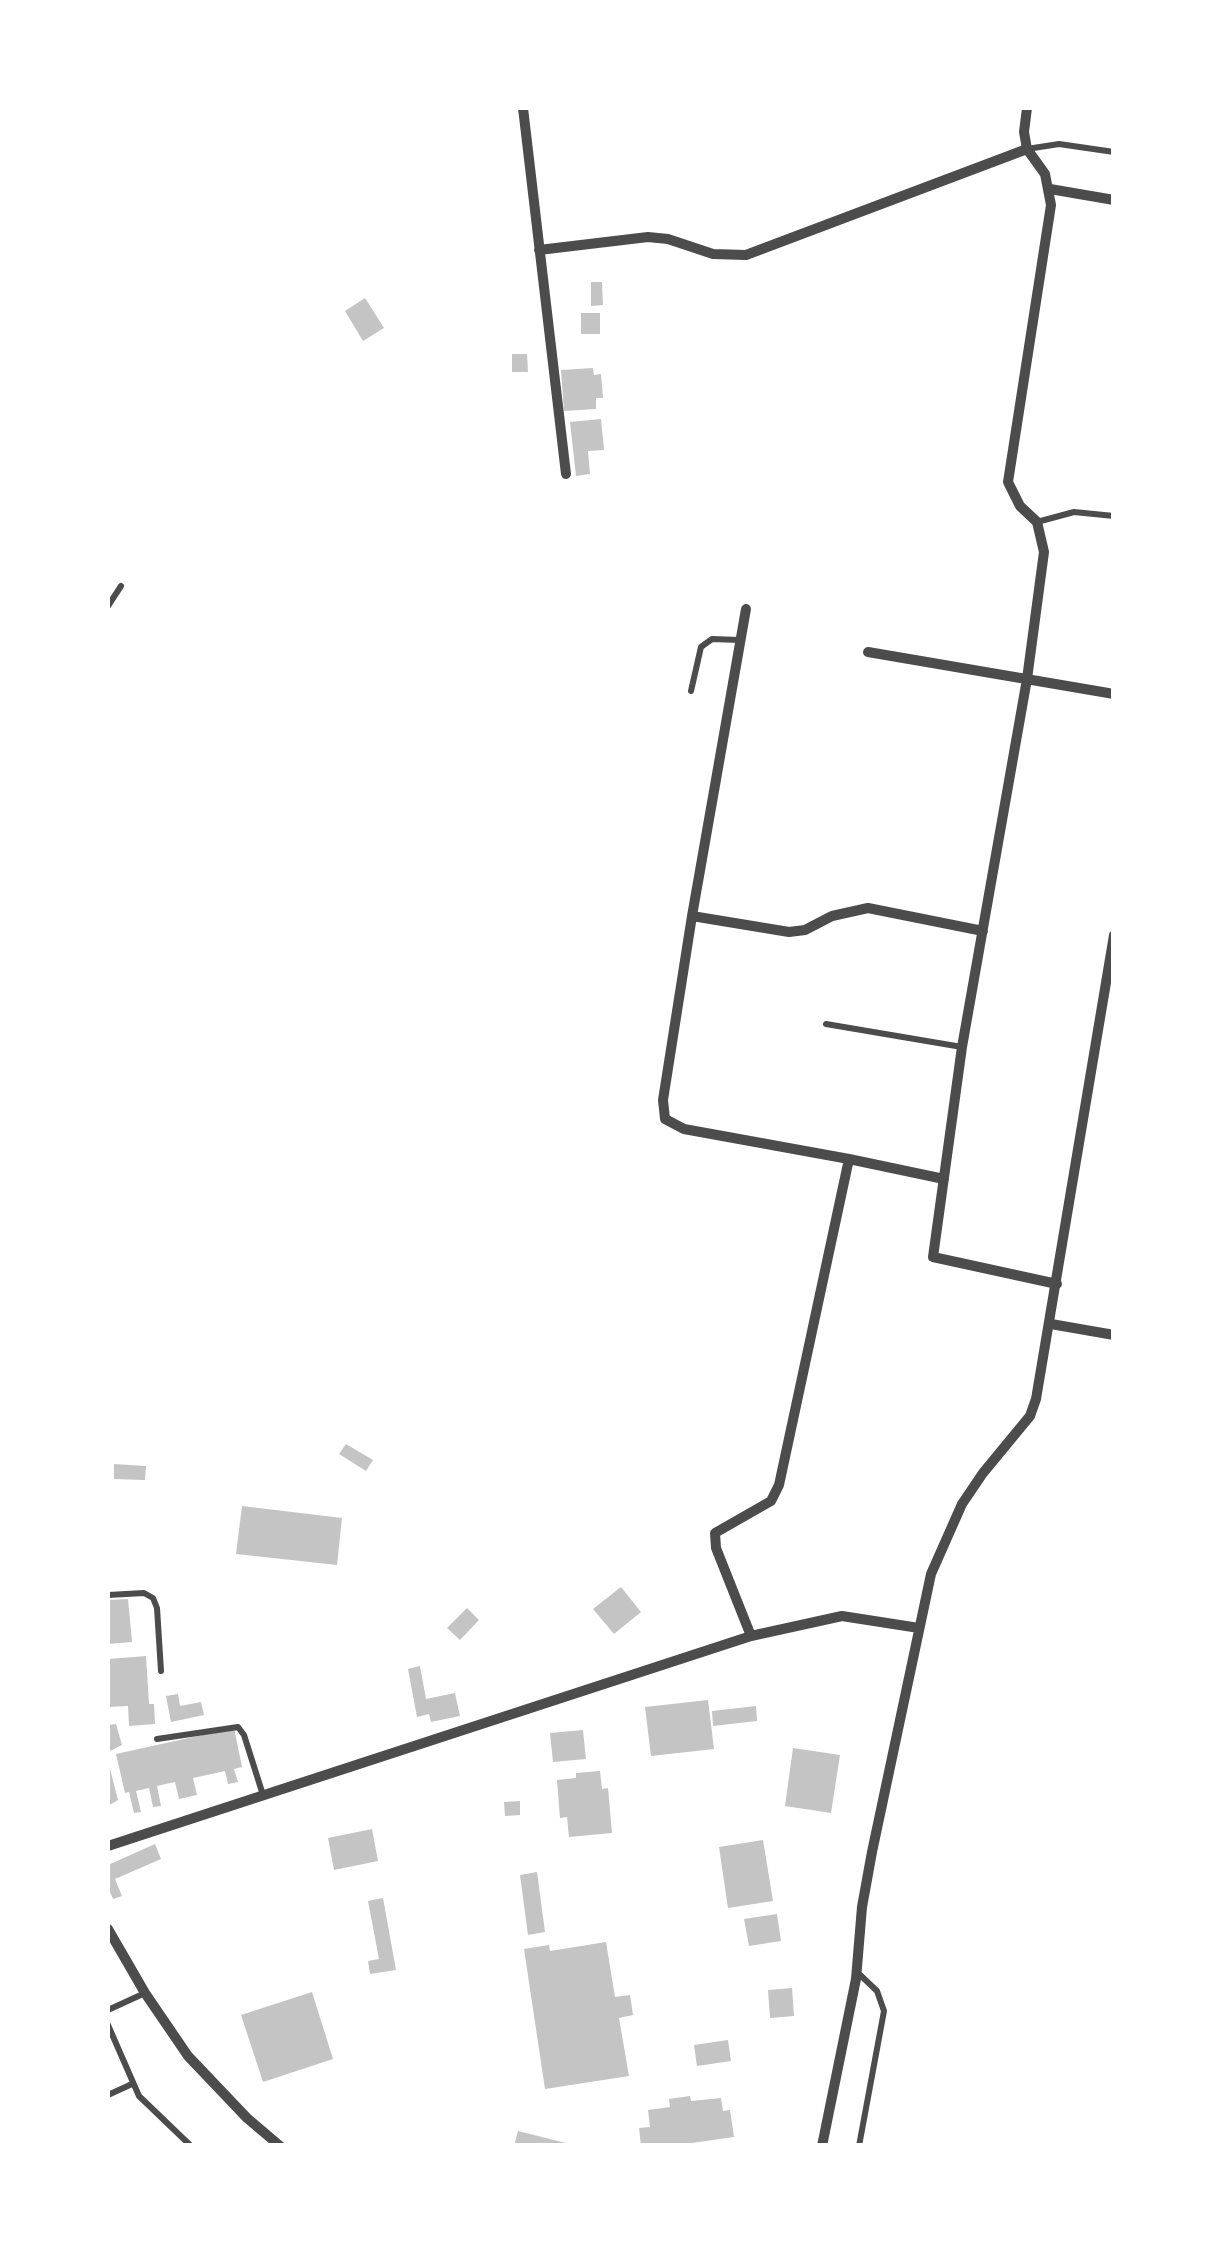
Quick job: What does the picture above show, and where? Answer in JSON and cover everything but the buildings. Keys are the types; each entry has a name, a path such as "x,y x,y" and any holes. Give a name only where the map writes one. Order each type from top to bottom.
{"street":[{"path":"524,108 566,474"},
{"path":"1027,108 1027,149 1045,174 1051,205 1008,468 1012,494 1037,522 1044,552 1027,679 962,1047 933,1257 1057,1284"},
{"path":"540,250 648,237 729,257 746,255 1027,149"},
{"path":"1050,189 1114,200"},
{"path":"746,609 692,916 664,1100 665,1120 684,1129 944,1179"},
{"path":"868,652 1114,694"},
{"path":"692,916 789,932 868,908 982,931"},
{"path":"822,2146 856,1971 872,1852 932,1574 962,1504 1030,1416 1036,1399 1114,936"},
{"path":"750,1636 716,1548 715,1533 771,1501 778,1485 849,1159"},
{"path":"1051,1324 1114,1335"},
{"path":"108,1846 750,1636 842,1616 919,1628"},
{"path":"108,1929 188,2056 247,2118 280,2146"}],"lane":[{"path":"1027,149 1058,144 1114,152"},
{"path":"1037,522 1074,512 1114,516"},
{"path":"108,606 121,586"},
{"path":"691,691 698,654 706,642 718,638 741,640"},
{"path":"826,1024 962,1047"},
{"path":"108,1595 144,1593 153,1598 161,1671"},
{"path":"157,1740 238,1727 263,1795"},
{"path":"856,1971 877,1991 884,2011 859,2146"},
{"path":"108,2010 145,1993"},
{"path":"108,2025 132,2084 148,2107 191,2146"},
{"path":"108,2095 132,2084"}]}
